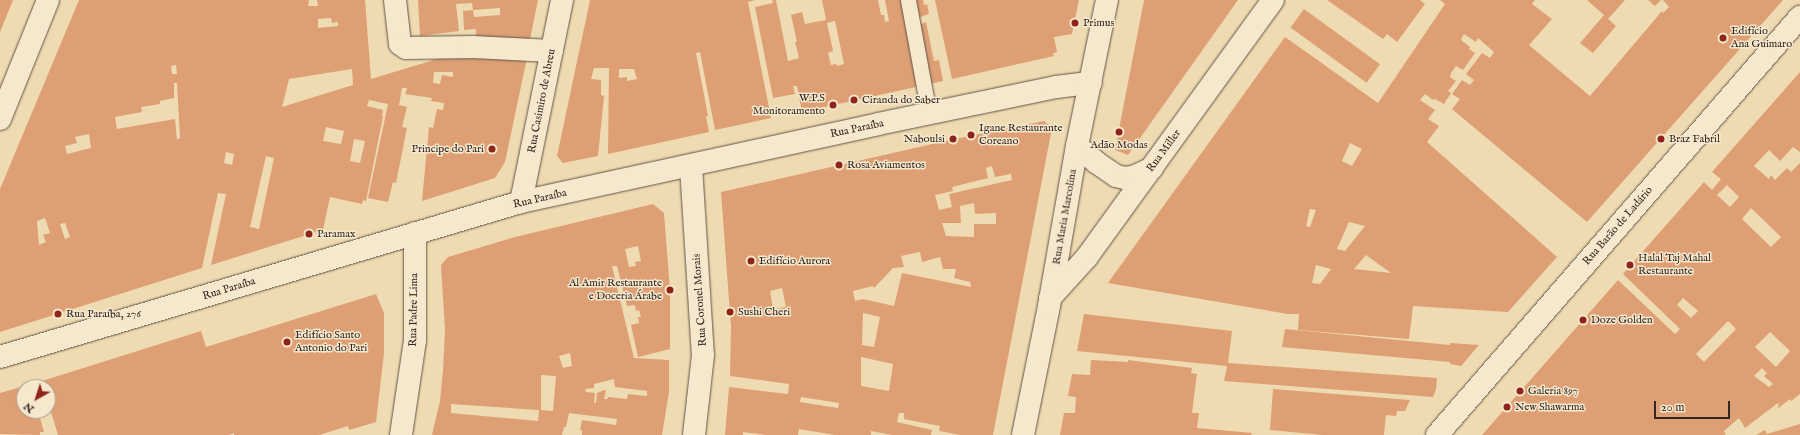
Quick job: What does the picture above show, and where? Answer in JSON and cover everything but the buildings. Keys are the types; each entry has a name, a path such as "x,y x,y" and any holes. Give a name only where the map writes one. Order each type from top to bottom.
{"main road":[{"path":"0,118 48,0"},
{"path":"395,0 400,44 406,48 473,48 552,51"},
{"name":"Rua Casimiro de Abreu","path":"522,202 562,0"},
{"name":"Rua Maria Marcolina","path":"1023,435 1050,298 1077,146 1107,0"},
{"name":"Rua Miller","path":"1050,298 1087,257 1273,0"},
{"name":"Rua Barão de Ladário","path":"1437,435 1800,17"},
{"name":"Rua Paraíba","path":"0,357 522,202 1056,87 1091,83"},
{"path":"1077,146 1097,163 1116,176 1125,178 1132,177 1152,168"},
{"name":"Rua Coronel Morais","path":"691,166 703,355 694,435"},
{"name":"Rua Padre Lima","path":"401,435 415,340 415,233"}],"lane":[{"path":"908,0 929,114"}],"place":[{"name":"Primus","path":"1075,23"},
{"name":"Edifício Ana Guimaro","path":"1723,38"},
{"name":"Ciranda do Saber","path":"854,100"},
{"name":"W.P.S Monitoramento","path":"833,105"},
{"name":"Adão Modas","path":"1119,132"},
{"name":"Igane Restaurante Coreano","path":"971,135"},
{"name":"Naboulsi","path":"953,139"},
{"name":"Braz Fabril","path":"1661,139"},
{"name":"Principe do Pari","path":"492,149"},
{"name":"Rosa Aviamentos","path":"839,165"},
{"name":"Paramax","path":"309,234"},
{"name":"Edifício Aurora","path":"751,261"},
{"name":"Halal Taj Mahal Restaurante","path":"1630,265"},
{"name":"Al Amir Restaurante e Doceria Árabe","path":"670,290"},
{"name":"Sushi Cheri","path":"730,312"},
{"name":"Rua Paraíba, 276","path":"58,314"},
{"name":"Doze Golden","path":"1583,320"},
{"name":"Edifício Santo Antonio do Pari","path":"287,342"},
{"name":"Galeria 897","path":"1520,391"},
{"name":"New Shawarma","path":"1507,407"}]}
